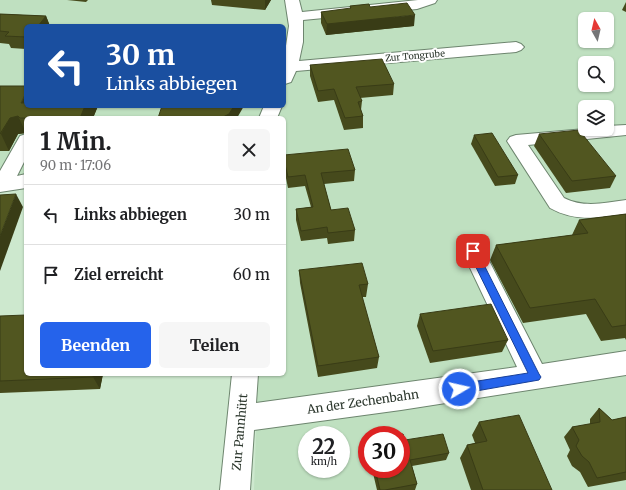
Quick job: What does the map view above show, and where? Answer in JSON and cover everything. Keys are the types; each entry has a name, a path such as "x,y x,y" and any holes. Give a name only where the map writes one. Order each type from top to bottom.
{"street":[{"path":"287,74 294,42 296,17 292,0"},
{"path":"296,17 418,5 430,0"},
{"name":"Zur Tongrube","path":"287,74 516,47"},
{"path":"626,130 516,141 557,203 566,209 578,212 626,207"},
{"path":"1,185 24,144"},
{"path":"1,185 24,181"},
{"path":"473,251 535,377"},
{"name":"An der Zechenbahn","path":"242,418 401,398 626,363"},
{"name":"Zur Pannhütt","path":"235,490 245,376"}],"shaded area":[{"path":"0,0 626,0 626,490 254,490 258,376 286,376 286,116 24,116 24,174 0,178"}],"building":[{"path":"407,3 415,15 327,24 321,12 369,4 370,7"},
{"path":"0,14 46,16 40,24 24,24 24,37 5,36 9,32 0,31"},
{"path":"382,59 394,84 356,87 362,101 358,102 363,116 345,118 334,89 318,91 310,65"},
{"path":"0,86 24,86 24,97 21,103 24,103 24,108 84,108 81,116 24,116 24,118 20,118 18,116 10,118 0,134"},
{"path":"161,108 233,108 229,114 225,116 159,116"},
{"path":"578,130 578,136 584,136 616,176 572,181 539,134"},
{"path":"492,133 518,175 498,177 474,135"},
{"path":"348,149 355,170 321,173 331,210 348,208 355,230 328,233 327,227 301,231 296,209 313,207 305,175 288,177 286,168 286,155"},
{"path":"16,194 0,236 0,195"},
{"path":"626,214 626,325 612,327 595,299 530,308 496,245 588,233 579,220"},
{"path":"362,263 368,284 359,285 379,357 318,366 299,270"},
{"path":"491,304 508,340 433,351 420,314"},
{"path":"24,315 24,376 93,377 0,381 0,316"},
{"path":"599,408 612,420 626,417 626,472 597,478 589,462 582,456 576,446 579,440 572,427 600,422"},
{"path":"519,415 552,490 483,490 467,445 487,441 479,422"},
{"path":"443,434 449,453 410,460 410,439"},
{"path":"410,460 417,484 380,490 377,478 410,478"}],"route":[{"path":"459,389 535,377 473,251"}]}
